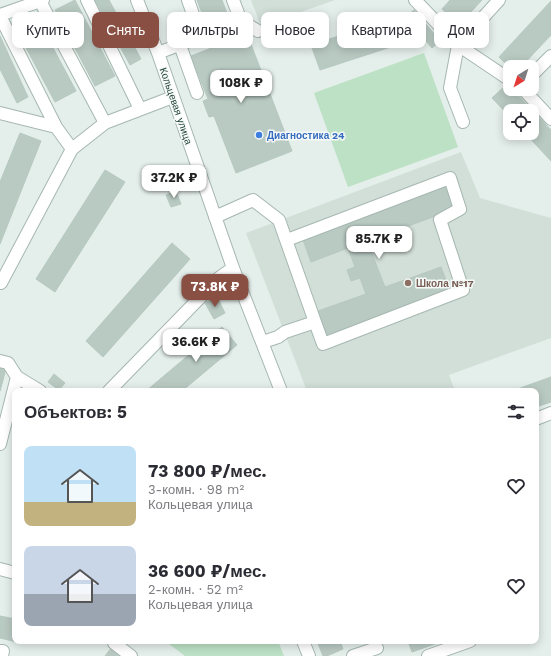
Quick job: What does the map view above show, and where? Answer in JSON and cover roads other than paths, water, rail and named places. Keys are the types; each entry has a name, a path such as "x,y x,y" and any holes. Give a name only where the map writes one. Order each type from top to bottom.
{"street":[{"path":"87,0 140,109"},
{"name":"Кольцевая улица","path":"137,0 158,53 172,97 233,268 280,388"},
{"path":"188,0 192,12"},
{"path":"233,0 238,12"},
{"path":"415,0 434,20"},
{"path":"488,12 499,0"},
{"path":"72,149 56,128 0,15 41,1 105,123"},
{"path":"253,28 258,31"},
{"path":"158,53 172,48"},
{"path":"181,48 197,93"},
{"path":"457,48 450,88 463,122"},
{"path":"462,48 503,75"},
{"path":"539,68 551,56"},
{"path":"530,96 551,119"},
{"path":"1,283 72,149 105,123 172,97"},
{"path":"0,113 56,128"},
{"path":"215,217 253,200 278,218 323,344 463,290 440,220 460,209 450,178 287,240"},
{"path":"112,388 219,278 233,268"},
{"path":"263,342 278,337 285,332 315,322"},
{"path":"0,361 8,363 17,377 35,388"},
{"path":"14,388 17,377"},
{"path":"0,444 12,397"},
{"path":"539,418 551,413"},
{"path":"0,569 12,572"},
{"path":"115,644 131,656"},
{"path":"304,644 309,656"},
{"path":"428,656 465,647"},
{"path":"353,656 377,648"},
{"path":"0,651 3,651 2,656"}],"place":[{"name":"Диагностика 24","path":"259,135"},
{"name":"Школа №17","path":"408,283"}]}
